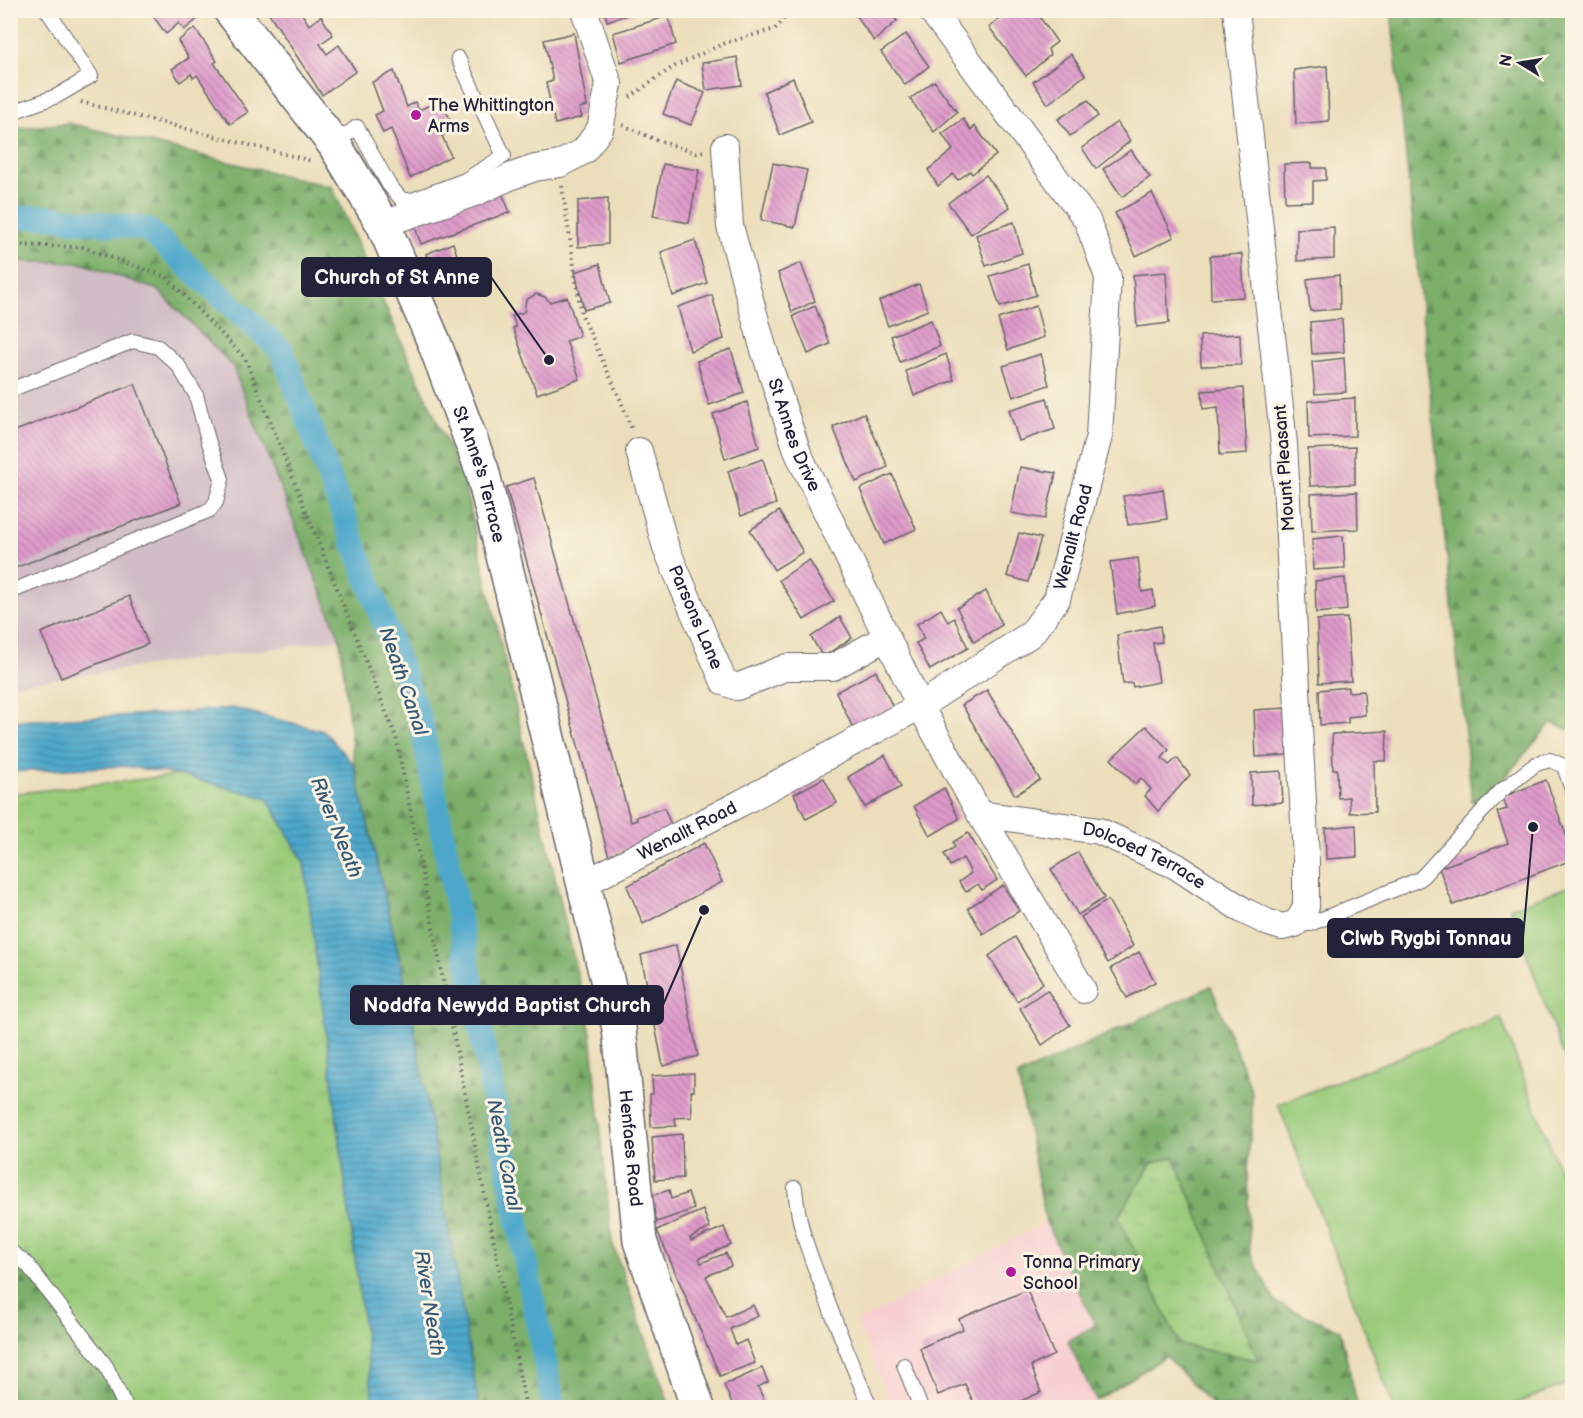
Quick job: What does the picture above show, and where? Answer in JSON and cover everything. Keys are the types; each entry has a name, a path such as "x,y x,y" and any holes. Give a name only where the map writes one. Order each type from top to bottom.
{"main road":[{"name":"St Anne's Terrace","path":"230,10 342,158 383,224 434,342 482,470 583,884"},
{"name":"Henfaes Road","path":"583,884 619,1028 640,1241 698,1407"}],"street":[{"path":"383,224 475,193 524,172 560,164 584,151 600,129 609,84 584,10"},
{"name":"Wenallt Road","path":"583,884 741,803 920,706 1031,634 1057,599 1099,436 1108,277 1088,220 931,10"},
{"name":"Mount Pleasant","path":"1236,10 1284,444 1306,859 1306,907 1295,924"},
{"name":"St Annes Drive","path":"725,147 730,226 763,347 798,453 920,706"},
{"name":"Parsons Lane","path":"639,450 666,548 724,682 736,687 787,667 833,667 887,637"},
{"path":"920,706 1083,990"},
{"name":"Dolcoed Terrace","path":"980,814 1099,831 1176,866 1244,911 1282,927 1295,924"}],"lane":[{"path":"10,113 57,96 91,76 47,10"},
{"path":"342,158 357,127 389,185 402,200 412,200 465,180 504,156 458,58"},
{"path":"10,390 133,341 158,347 178,364 196,395 208,440 222,479 216,502 210,510 10,592"},
{"path":"1295,924 1310,924 1420,879 1501,791 1536,764 1550,760 1564,766 1572,790"},
{"path":"795,1188 797,1212 807,1249 855,1374 871,1407"},
{"path":"10,1251 27,1264 106,1366 126,1407"},
{"path":"904,1365 921,1407"}],"path":[{"path":"602,116 673,67 725,43 775,29 792,10"},
{"path":"57,96 342,158"},
{"path":"643,134 697,153 725,147"},
{"path":"560,164 570,250 581,314 621,401 639,450"},
{"path":"10,245 82,248 166,277 245,358 396,737 525,1407"}],"shaded area":[{"path":"10,261 81,263 159,290 232,365 340,639 11,685"},
{"name":"Tonna Primary School","path":"1046,1222 1095,1325 1068,1341 1096,1401 1086,1408 892,1407 857,1322"}],"green space":[{"path":"1391,11 1572,11 1572,731 1551,723 1496,788 1472,802"},
{"path":"68,123 332,187 463,479 591,1033 612,1242 670,1407 479,1407 411,1008 354,765 340,639 232,365 158,290 81,263 11,261 11,129"},
{"path":"179,775 267,798 304,862 374,1407 122,1407 11,1251 10,794"},
{"path":"1572,885 1572,1079 1510,908"},
{"path":"1211,986 1252,1092 1247,1170 1250,1253 1276,1303 1340,1330 1358,1407 1214,1407 1166,1356 1096,1401 1068,1341 1095,1325 1046,1222 1018,1076","holes":["1174,1157 1258,1360 1180,1345 1118,1217 1151,1164"]},
{"path":"1501,1018 1572,1204 1572,1382 1506,1407 1394,1407 1278,1104"},
{"path":"1174,1156 1258,1360 1180,1345 1118,1217 1151,1164"},
{"path":"10,1251 106,1366 126,1407 11,1407"}],"water":[{"name":"River Neath","path":"233,708 324,731 354,765 411,1008 479,1407 374,1407 304,862 267,798 179,775 124,766 11,772 11,721"}],"building":[{"path":"161,10 204,10 205,13 184,30 179,23 166,34 153,16"},
{"path":"267,10 307,10 302,14 309,25 321,16 333,35 320,44 327,54 339,45 356,71 322,95"},
{"path":"604,10 640,10 640,11 607,21"},
{"path":"852,10 889,10 897,21 874,41"},
{"path":"980,10 993,10 985,17"},
{"path":"1013,10 1035,10 1057,42 1048,49 1050,55 1026,76 989,27"},
{"path":"668,16 676,44 621,62 613,33"},
{"path":"195,28 217,61 214,63 248,112 230,124 197,75 193,78 191,74 180,82 172,69 189,58 178,41"},
{"path":"574,33 587,106 579,108 582,117 555,124 546,83 553,81 544,40"},
{"path":"906,34 929,66 905,85 881,52"},
{"path":"1071,54 1085,75 1048,104 1033,82"},
{"path":"737,57 742,85 706,90 702,63"},
{"path":"1327,66 1329,121 1296,124 1294,70"},
{"path":"394,71 407,107 415,102 419,110 441,100 454,128 442,136 451,156 410,178 391,129 383,133 375,115 383,111 372,82"},
{"path":"793,78 811,122 780,135 764,92"},
{"path":"676,81 705,93 691,125 663,114"},
{"path":"934,81 957,112 934,132 910,99"},
{"path":"1088,100 1098,116 1070,136 1058,119"},
{"path":"963,119 971,130 975,126 996,155 972,174 970,171 958,180 953,174 938,186 928,170 953,150 942,134"},
{"path":"1117,122 1130,141 1096,169 1082,148"},
{"path":"1131,150 1150,177 1122,197 1103,169"},
{"path":"773,163 807,170 795,227 761,220"},
{"path":"1312,163 1312,168 1326,168 1326,180 1313,181 1313,201 1285,202 1284,164"},
{"path":"663,164 699,170 689,223 653,216"},
{"path":"986,175 1010,207 971,234 948,203"},
{"path":"501,191 510,212 421,244 413,222"},
{"path":"1152,193 1174,237 1136,256 1115,213"},
{"path":"608,198 608,244 578,247 578,201"},
{"path":"1014,222 1022,253 986,266 976,235"},
{"path":"1334,227 1334,259 1297,261 1297,229"},
{"path":"695,240 707,283 673,296 661,252"},
{"path":"453,243 465,279 438,290 426,254"},
{"path":"1242,254 1244,297 1211,299 1210,256"},
{"path":"801,263 815,301 792,312 778,273"},
{"path":"600,264 610,303 584,310 575,272"},
{"path":"1028,264 1036,295 1000,307 990,276"},
{"path":"1166,272 1169,323 1137,327 1133,275"},
{"path":"1339,275 1340,309 1310,311 1307,279"},
{"path":"919,284 928,310 888,326 879,301"},
{"path":"536,294 545,297 550,302 567,297 580,336 566,341 580,379 537,394 513,328 516,327 512,316 524,312 526,300"},
{"path":"712,295 724,339 690,351 678,307"},
{"path":"815,306 830,344 808,354 793,316"},
{"path":"1036,306 1044,337 1008,350 998,319"},
{"path":"1342,319 1344,352 1312,354 1310,322"},
{"path":"931,320 940,346 900,362 891,336"},
{"path":"1240,334 1241,365 1201,366 1200,336"},
{"path":"731,349 744,393 709,405 697,361"},
{"path":"946,354 954,380 914,396 906,371"},
{"path":"1041,354 1049,385 1013,397 1003,366"},
{"path":"1344,358 1346,392 1315,394 1312,362"},
{"path":"135,384 181,503 10,570 10,433"},
{"path":"1243,388 1247,453 1220,455 1218,407 1203,409 1202,391"},
{"path":"1047,398 1055,429 1019,441 1009,410"},
{"path":"1355,398 1355,436 1309,438 1308,401"},
{"path":"747,402 759,447 725,459 713,414"},
{"path":"864,413 888,467 856,482 833,427"},
{"path":"1355,447 1355,484 1310,486 1308,449"},
{"path":"763,459 776,504 741,516 728,471"},
{"path":"1020,467 1056,473 1045,519 1011,513"},
{"path":"892,474 916,529 884,544 860,489"},
{"path":"534,478 631,822 637,820 636,817 664,808 672,827 609,857 506,487"},
{"path":"1163,489 1167,519 1128,525 1123,496"},
{"path":"1357,492 1358,529 1312,531 1311,494"},
{"path":"779,511 803,552 774,570 750,530"},
{"path":"1019,533 1041,538 1028,582 1007,576"},
{"path":"1343,536 1345,568 1313,570 1312,539"},
{"path":"1138,558 1142,592 1153,590 1155,606 1117,614 1110,562"},
{"path":"809,560 834,601 804,620 779,580"},
{"path":"1345,578 1347,610 1316,613 1315,581"},
{"path":"986,591 1002,625 974,642 957,608"},
{"path":"129,596 148,644 61,678 41,633"},
{"path":"941,609 948,622 954,618 968,648 930,670 916,643 924,639 917,624"},
{"path":"840,617 852,638 823,657 811,637"},
{"path":"1347,618 1351,681 1319,683 1317,620"},
{"path":"1160,626 1162,642 1153,643 1159,682 1133,687 1132,683 1123,684 1117,635"},
{"path":"876,671 894,710 854,730 836,692"},
{"path":"1348,687 1348,692 1364,691 1365,715 1348,717 1348,723 1320,725 1319,690"},
{"path":"987,690 1040,780 1015,795 962,705"},
{"path":"1286,708 1287,755 1256,757 1254,710"},
{"path":"1146,726 1169,750 1162,758 1169,765 1177,758 1190,775 1158,811 1145,796 1151,789 1141,778 1135,784 1111,759"},
{"path":"1387,731 1386,761 1374,761 1375,812 1350,813 1349,797 1338,798 1337,769 1333,769 1332,734"},
{"path":"885,755 901,787 865,807 848,777"},
{"path":"1281,771 1283,802 1252,805 1251,773"},
{"path":"824,778 837,803 806,819 794,794"},
{"path":"1546,780 1572,851 1572,860 1453,905 1439,868 1508,843 1497,812 1507,809 1503,797"},
{"path":"944,788 959,819 930,836 914,806"},
{"path":"1356,825 1357,857 1326,859 1325,828"},
{"path":"968,833 997,880 982,890 978,884 966,892 959,882 971,873 963,858 950,866 944,854 955,847 953,842"},
{"path":"704,843 722,882 643,924 627,886"},
{"path":"1078,852 1104,898 1078,915 1051,869"},
{"path":"1003,885 1019,911 983,934 968,908"},
{"path":"1108,900 1133,946 1108,963 1081,917"},
{"path":"1015,937 1043,983 1017,1001 989,956"},
{"path":"676,945 698,1056 663,1066 641,955"},
{"path":"1139,952 1155,982 1127,998 1111,968"},
{"path":"1047,990 1070,1025 1042,1045 1020,1008"},
{"path":"694,1073 694,1091 691,1091 692,1117 675,1118 676,1126 651,1127 652,1076"},
{"path":"682,1134 683,1178 655,1180 652,1137"},
{"path":"669,1190 671,1199 688,1193 694,1209 657,1222 648,1197"},
{"path":"703,1210 710,1228 690,1238 691,1241 724,1227 731,1245 699,1258 701,1263 726,1253 731,1266 706,1276 726,1317 753,1305 758,1316 730,1329 736,1345 746,1340 755,1363 720,1376 657,1230"},
{"path":"1027,1290 1054,1355 1031,1366 1041,1392 1005,1408 976,1408 965,1384 938,1395 920,1348 963,1329 959,1319"},
{"path":"762,1368 768,1382 758,1387 765,1402 753,1408 734,1408 724,1385"}],"waterway":[{"name":"Neath Canal","path":"10,219 41,216 147,229 282,351 421,722 554,1408"}],"place":[{"name":"The Whittington Arms","path":"416,115"},
{"name":"Church of St Anne","path":"549,360"},
{"name":"Clwb Rygbi Tonnau","path":"1533,827"},
{"name":"Noddfa Newydd Baptist Church","path":"704,910"},
{"name":"Tonna Primary School","path":"1011,1272"}]}
